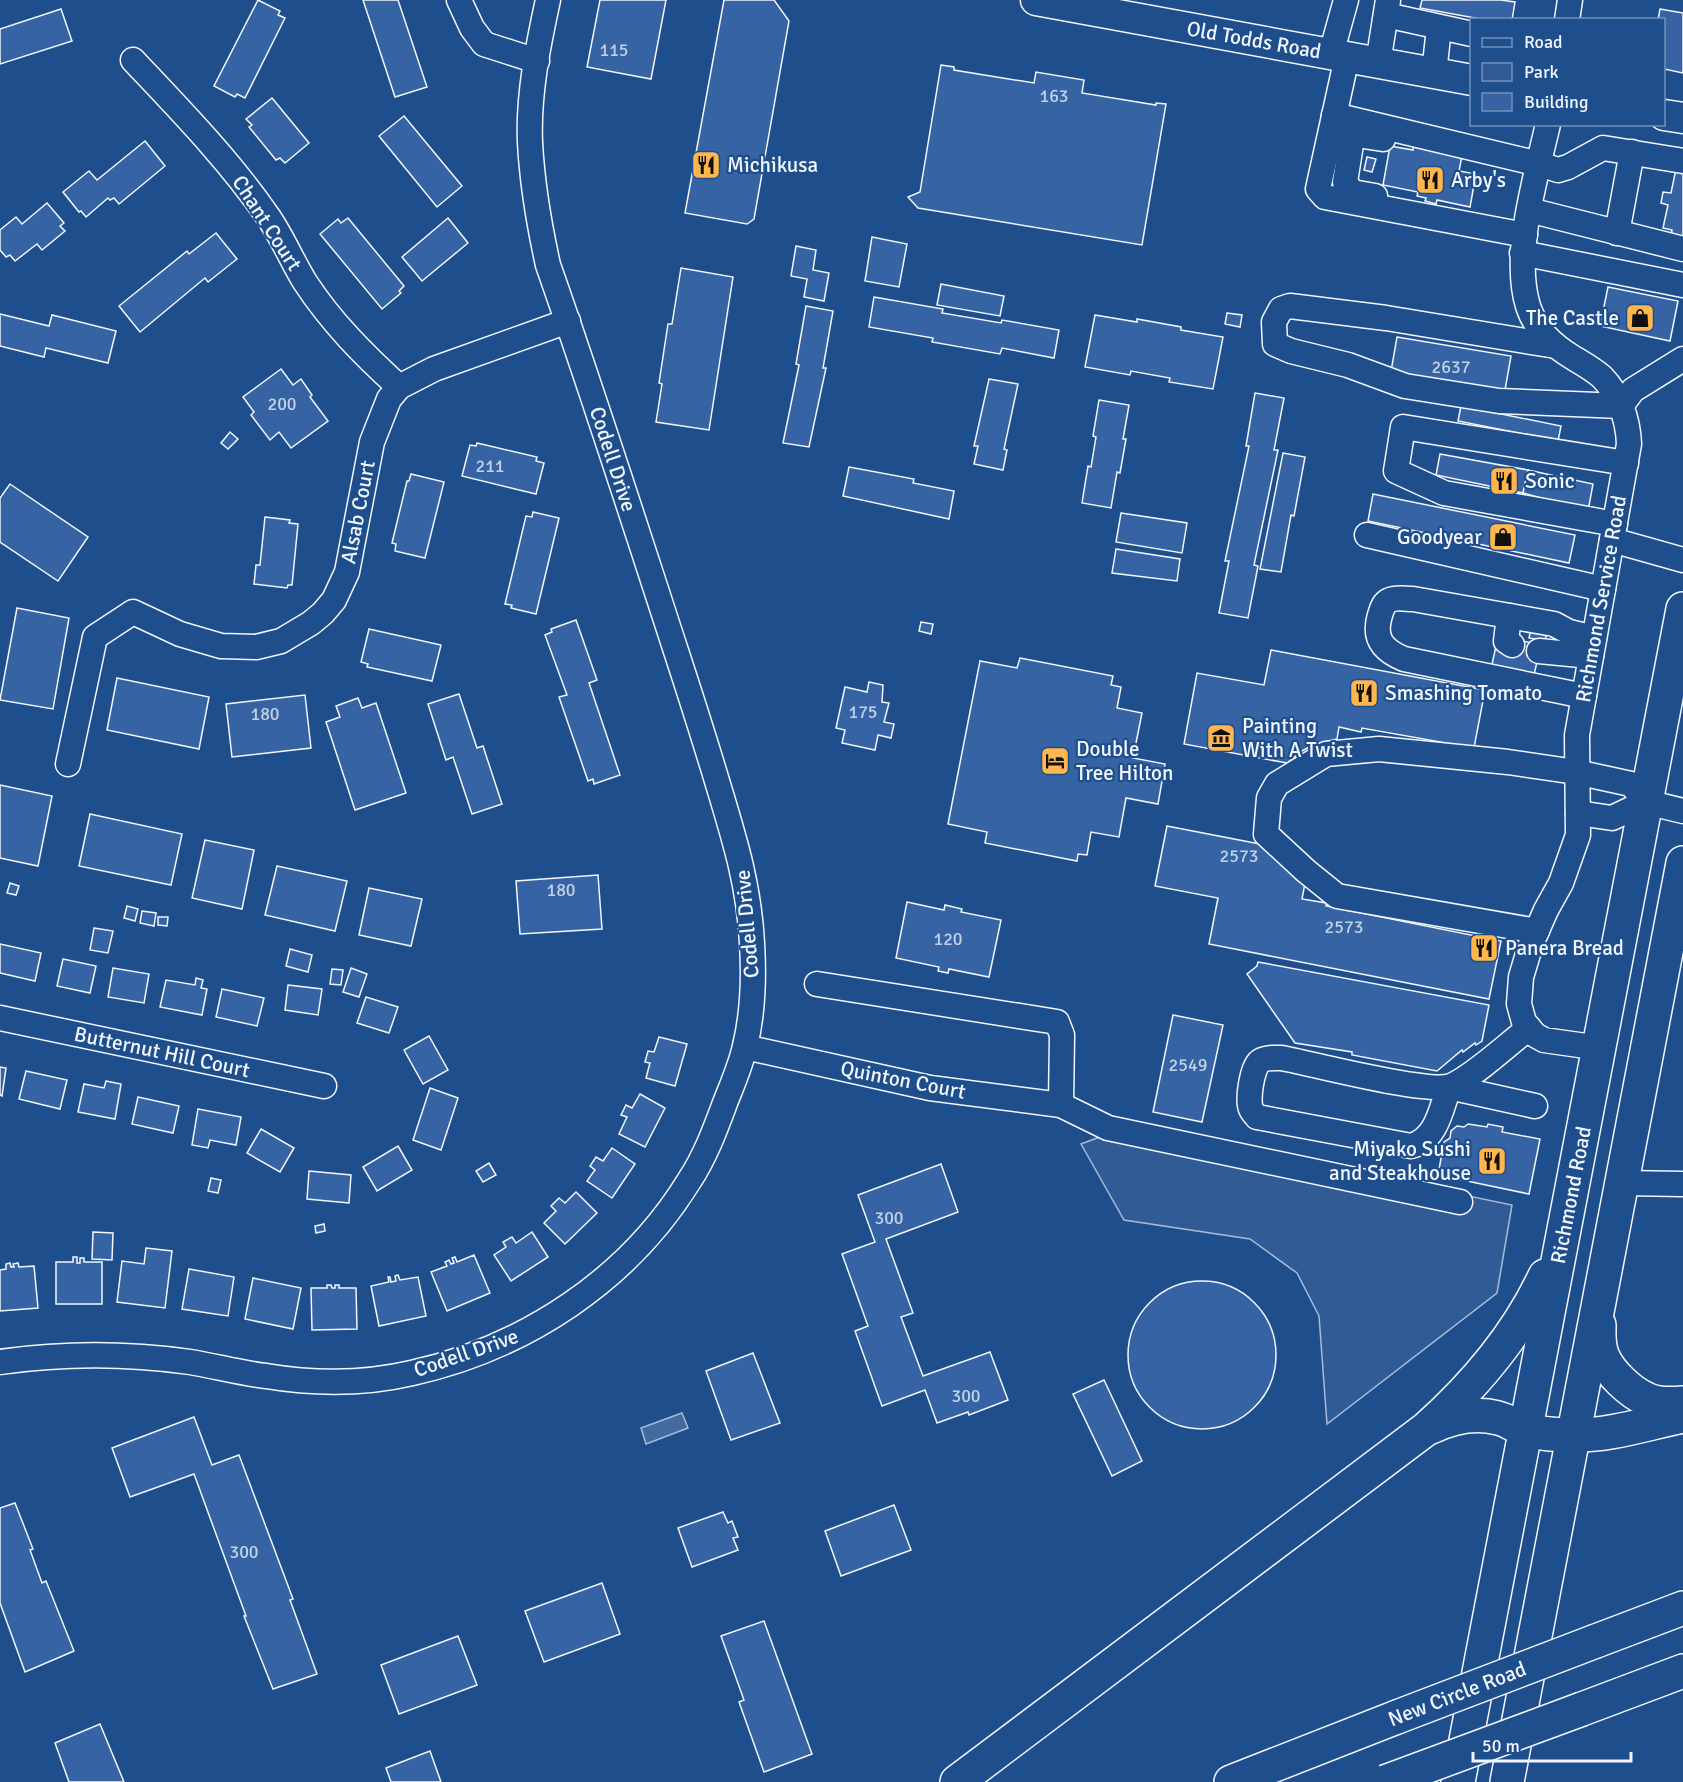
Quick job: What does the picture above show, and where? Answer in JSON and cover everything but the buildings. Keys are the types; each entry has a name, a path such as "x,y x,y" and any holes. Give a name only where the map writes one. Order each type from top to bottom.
{"highway":[{"name":"Richmond Road","path":"1458,1782 1683,609"},
{"path":"1507,1782 1683,863"},
{"path":"957,1782 1426,1429 1450,1408 1473,1383 1515,1329 1536,1293 1562,1239"},
{"path":"1601,1290 1599,1345 1603,1358 1611,1370 1645,1399 1656,1402 1683,1403"},
{"path":"1426,1429 1448,1419 1482,1416 1498,1418 1525,1430 1594,1435 1683,1416"},
{"name":"New Circle Road","path":"1231,1782 1683,1608"},
{"path":"1385,1782 1683,1671"}],"main road":[{"name":"Old Todds Road","path":"1048,1 1470,80"},
{"path":"1665,115 1683,118"}],"street":[{"path":"459,0 472,28 484,44 537,61"},
{"path":"1346,0 1334,115 1318,189 1325,197 1462,224 1524,244 1683,285"},
{"path":"1567,18 1570,0"},
{"name":"Codell Drive","path":"0,1362 73,1355 126,1356 190,1362 302,1381 351,1381 405,1375 438,1367 479,1354 520,1336 560,1312 601,1281 640,1246 689,1183 709,1144 745,1047 752,988 749,904 740,856 697,716 548,265 539,224 530,140 532,94 548,1"},
{"path":"1378,63 1387,8 1439,28 1470,34"},
{"path":"1434,73 1439,28"},
{"name":"Chant Court","path":"133,60 191,122 268,216 305,282 327,313 354,345 399,387"},
{"path":"1334,115 1558,170 1569,167 1603,148 1683,160"},
{"name":"Richmond Service Road","path":"1529,1028 1521,1015 1519,1005 1521,977 1537,931 1562,883 1578,835 1577,735 1629,444 1628,427 1621,406 1602,378 1556,346 1543,333 1528,307 1523,288 1524,244 1529,210 1548,126"},
{"path":"1462,224 1447,209 1352,192 1345,182 1352,138 1357,135 1444,148 1466,146"},
{"path":"1617,232 1632,152"},
{"path":"1529,210 1683,249"},
{"path":"1556,346 1386,318 1290,306 1281,309 1274,322 1275,344 1291,351 1348,365 1405,386 1499,401 1621,406 1633,390 1683,359"},
{"path":"399,387 434,369 568,321"},
{"name":"Alsab Court","path":"68,764 95,637 133,612 180,634 221,646 256,647 281,641 323,613 334,600 347,572 372,442 389,399 399,387"},
{"path":"1626,463 1403,427 1396,471 1444,493 1613,532 1683,560"},
{"path":"1367,535 1603,589"},
{"path":"1584,696 1404,659 1392,654 1384,647 1377,633 1383,606 1391,599 1413,599 1554,624 1593,647"},
{"path":"1509,616 1506,640 1512,645"},
{"path":"1539,651 1593,647"},
{"path":"1537,931 1337,896 1266,834 1269,798 1277,784 1326,754 1379,749 1509,762 1631,783 1646,802 1683,811"},
{"path":"1578,813 1612,818 1646,802"},
{"path":"817,984 1057,1022 1062,1035 1062,1105"},
{"name":"Butternut Hill Court","path":"0,1018 324,1086"},
{"path":"1535,1106 1449,1087 1414,1086 1282,1058 1260,1061 1254,1070 1249,1098 1251,1109 1257,1117 1411,1146 1422,1143 1433,1131 1449,1087 1466,1077 1529,1028 1544,1040 1600,1048"},
{"name":"Quinton Court","path":"745,1047 930,1088 1062,1105 1108,1128 1460,1202"},
{"path":"1622,1183 1683,1184"}],"green space":[{"path":"1100,1137 1247,1150 1512,1205 1497,1293 1327,1424 1319,1316 1297,1273 1250,1239 1124,1220 1081,1144"}],"shaded area":[{"path":"682,1413 688,1428 646,1444 641,1428"}],"place":[{"name":"Michikusa","path":"706,165"},
{"name":"Arby's","path":"1430,180"},
{"name":"The Castle","path":"1640,318"},
{"name":"Sonic","path":"1504,481"},
{"name":"Goodyear","path":"1503,537"},
{"name":"Smashing Tomato","path":"1364,693"},
{"name":"Painting With A Twist","path":"1221,738"},
{"name":"Double Tree Hilton","path":"1055,761"},
{"name":"Panera Bread","path":"1484,948"},
{"name":"Miyako Sushi and Steakhouse","path":"1492,1161"}]}
